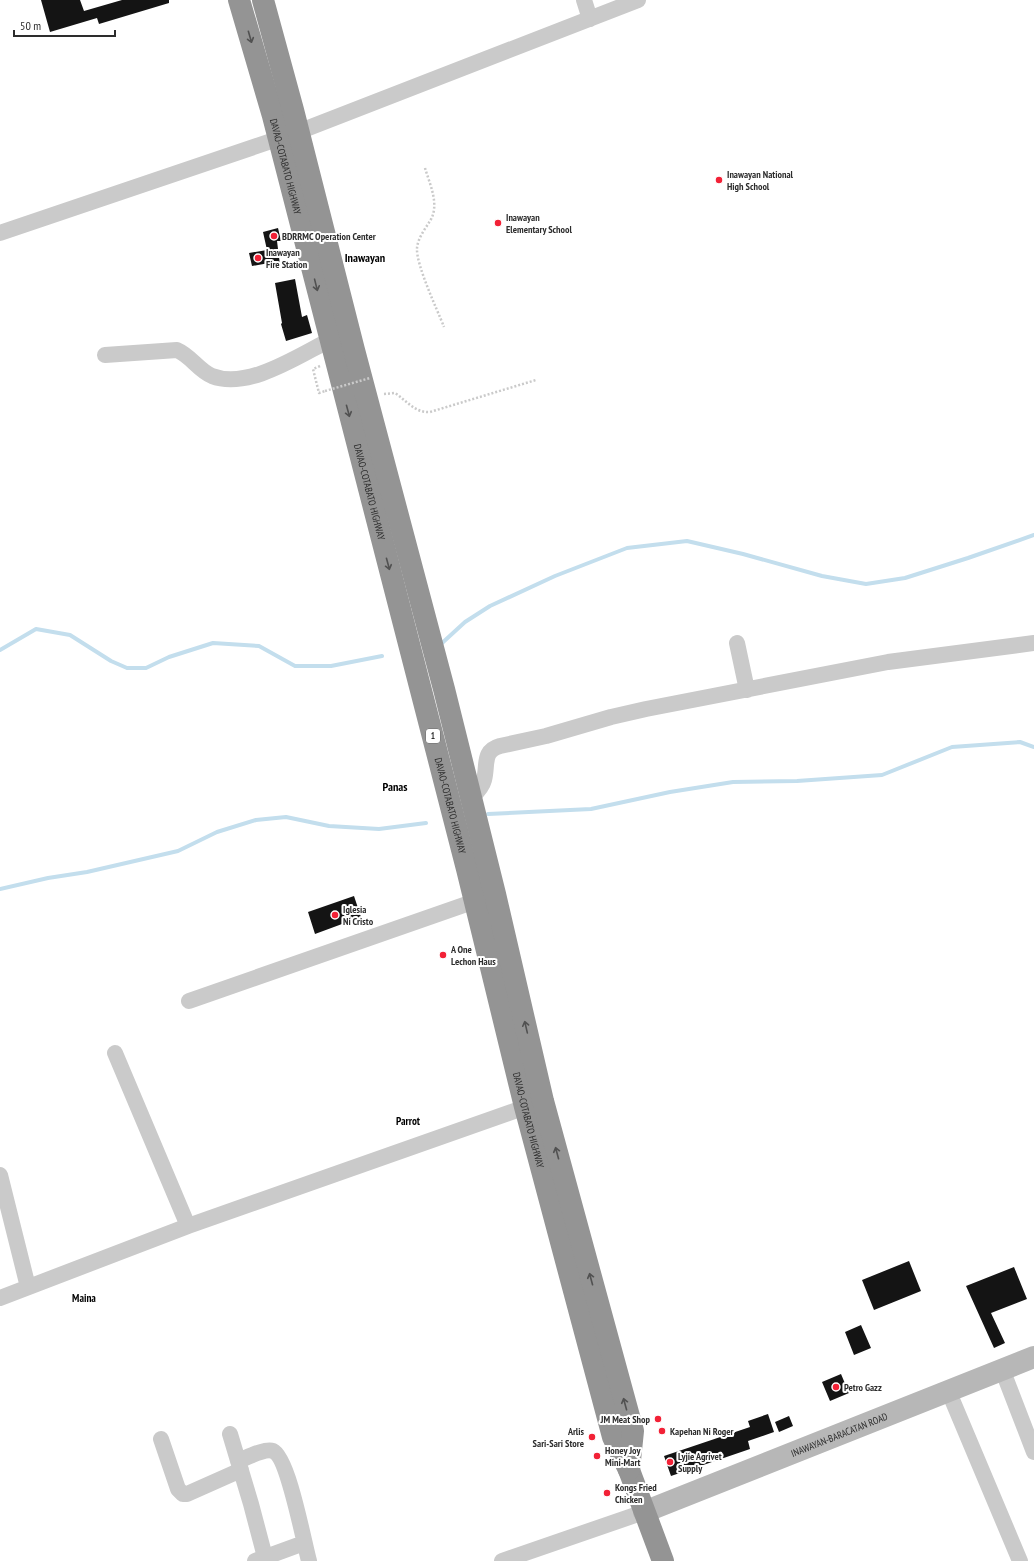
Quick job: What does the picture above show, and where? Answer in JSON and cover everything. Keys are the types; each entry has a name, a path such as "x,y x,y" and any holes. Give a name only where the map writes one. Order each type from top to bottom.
{"highway":[{"name":"DAVAO-COTABATO HIGHWAY","path":"239,0 289,135 368,387 471,798 485,897"},
{"name":"DAVAO-COTABATO HIGHWAY","path":"263,0 330,340 485,897 534,1104 633,1431 629,1470 663,1561"}],"main road":[{"name":"INAWAYAN-BARACATAN ROAD","path":"644,1512 1034,1357"}],"street":[{"path":"584,0 590,19"},
{"path":"0,233 289,135 638,0"},
{"path":"105,355 177,350 182,352 200,369 211,375 224,379 243,379 290,361 330,340"},
{"path":"737,643 747,690"},
{"path":"471,798 482,787 489,753 493,748 546,736 611,717 888,662 1034,643"},
{"path":"189,1001 485,897"},
{"path":"115,1053 188,1226"},
{"path":"0,1298 188,1226 534,1104"},
{"path":"0,1175 28,1287"},
{"path":"1002,1369 1034,1452"},
{"path":"948,1390 1020,1561"},
{"path":"230,1434 240,1466 260,1559 304,1543"},
{"path":"161,1439 178,1489 183,1494 188,1494 266,1450 274,1451 279,1456 288,1475 309,1561"},
{"path":"502,1561 644,1512"}],"path":[{"path":"425,168 434,200 435,211 420,239 417,248 419,262 444,327"},
{"path":"313,369 319,392 368,387 395,393 416,411 423,412 430,412 536,380"}],"building":[{"path":"41,0 80,0 84,11 122,0 169,0 169,3 99,24 97,18 50,32"},
{"path":"278,228 281,241 277,241 280,265 270,266 269,263 252,266 249,253 267,250 263,232"},
{"path":"295,279 302,317 307,315 312,333 286,341 281,324 275,283"},
{"name":"Iglesia Ni Cristo","path":"354,896 361,917 315,934 308,912"},
{"path":"909,1261 921,1291 874,1310 862,1280"},
{"path":"1014,1267 1027,1299 991,1313 1005,1343 994,1348 966,1286"},
{"path":"861,1325 871,1348 854,1355 845,1332"},
{"name":"Petro Gazz","path":"841,1374 849,1393 830,1401 822,1382"},
{"path":"768,1414 774,1432 748,1441 750,1449 671,1476 664,1456 750,1427 748,1421"},
{"path":"789,1416 793,1426 779,1432 775,1422"}],"waterway":[{"path":"441,644 465,622 490,606 555,576 627,548 687,541 743,554 822,576 866,584 905,578 1034,535"},
{"path":"0,650 36,629 70,635 111,661 127,668 146,668 169,657 213,643 259,646 295,666 331,666 382,656"},
{"path":"488,814 591,809 670,792 733,782 797,781 882,775 952,747 1020,742 1034,747"},
{"path":"0,889 48,878 87,872 178,851 217,832 256,820 286,817 329,826 379,829 426,823"}],"place":[{"name":"Inawayan National High School","path":"719,180"},
{"name":"Inawayan Elementary School","path":"498,223"},
{"name":"BDRRMC Operation Center","path":"274,236"},
{"name":"Inawayan Fire Station","path":"258,258"},
{"name":"Iglesia Ni Cristo","path":"335,915"},
{"name":"A One Lechon Haus","path":"443,955"},
{"name":"Petro Gazz","path":"836,1387"},
{"name":"JM Meat Shop","path":"658,1419"},
{"name":"Kapehan Ni Roger","path":"662,1431"},
{"name":"Arlis Sari-Sari Store","path":"592,1437"},
{"name":"Honey Joy Mini-Mart","path":"597,1456"},
{"name":"Lyjie Agrivet Supply","path":"670,1462"},
{"name":"Kongs Fried Chicken","path":"607,1493"}],"district":[{"name":"Inawayan","path":"365,258"},
{"name":"Panas","path":"395,787"},
{"name":"Parrot","path":"408,1121"},
{"name":"Maina","path":"84,1298"}]}
